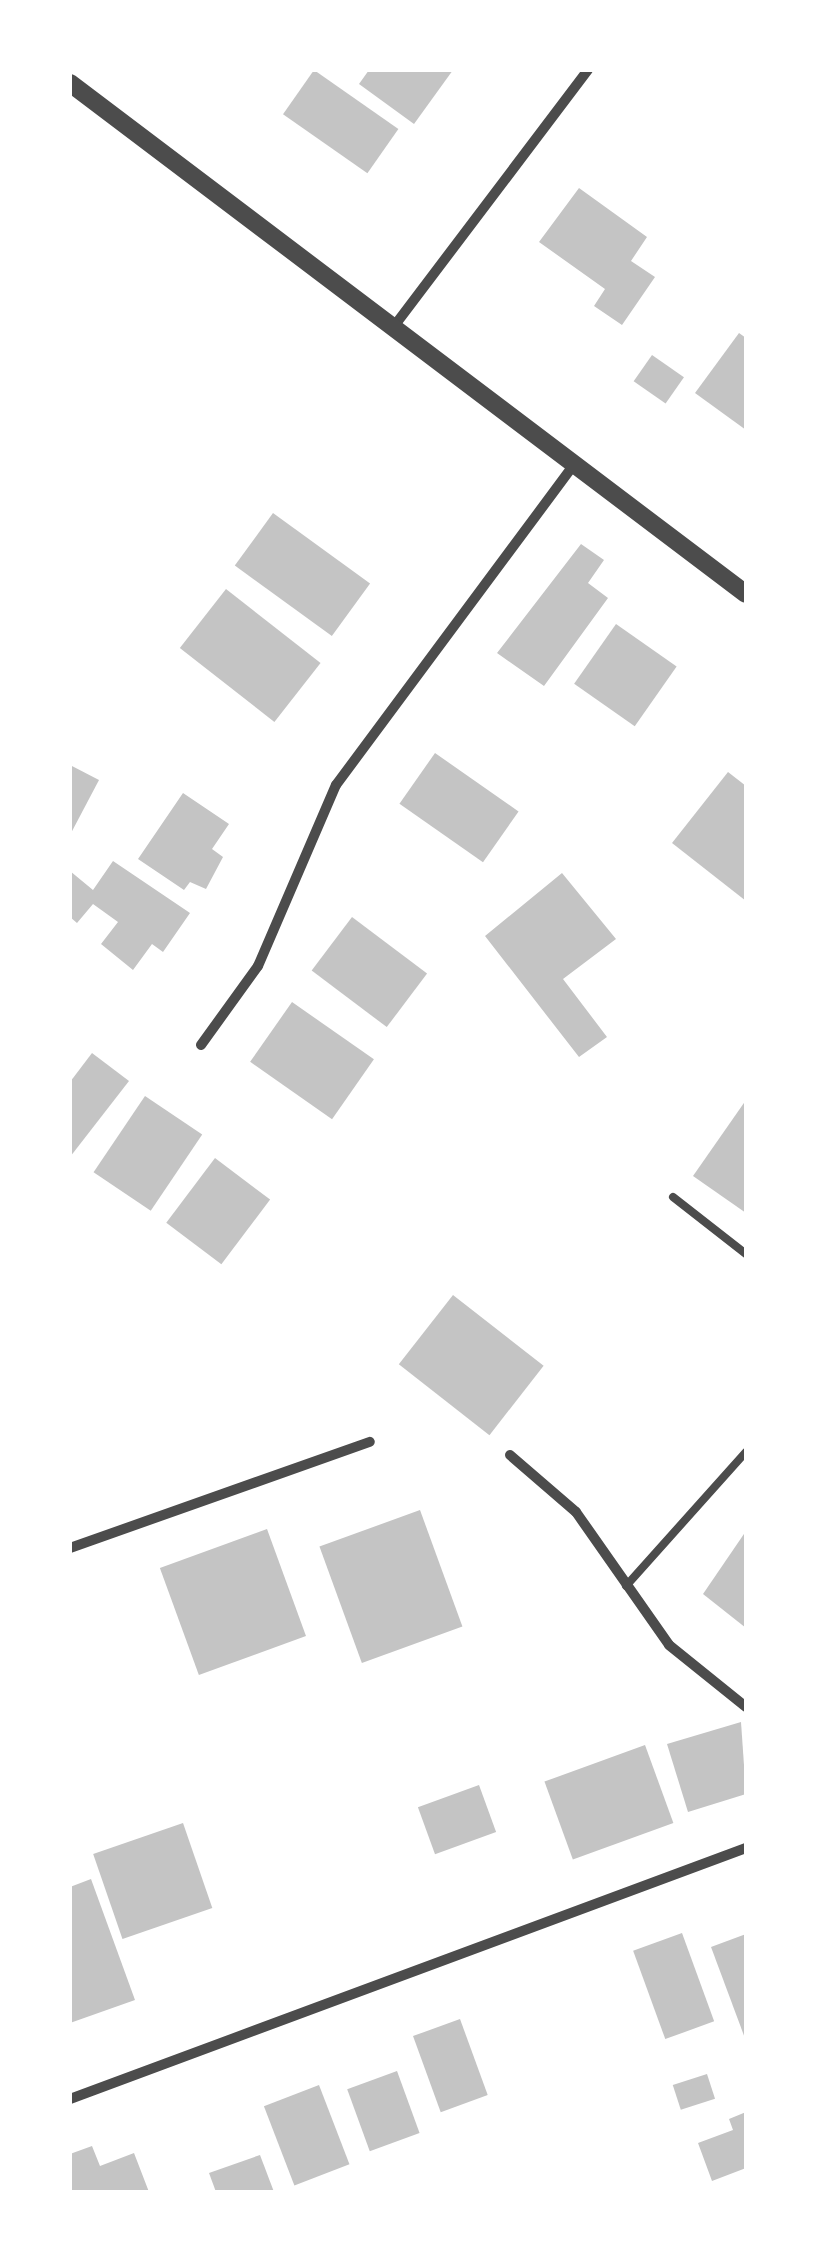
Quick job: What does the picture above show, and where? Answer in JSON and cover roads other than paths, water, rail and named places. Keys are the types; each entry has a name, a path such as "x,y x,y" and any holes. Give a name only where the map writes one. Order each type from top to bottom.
{"street":[{"path":"395,325 588,70"},
{"path":"70,83 746,594"},
{"path":"200,1046 258,966 336,785 576,462"},
{"path":"70,1548 370,1442"},
{"path":"510,1455 576,1512 669,1645 746,1707"},
{"path":"70,2099 746,1848"}],"lane":[{"path":"673,1198 746,1254"},
{"path":"626,1586 746,1452"}]}
